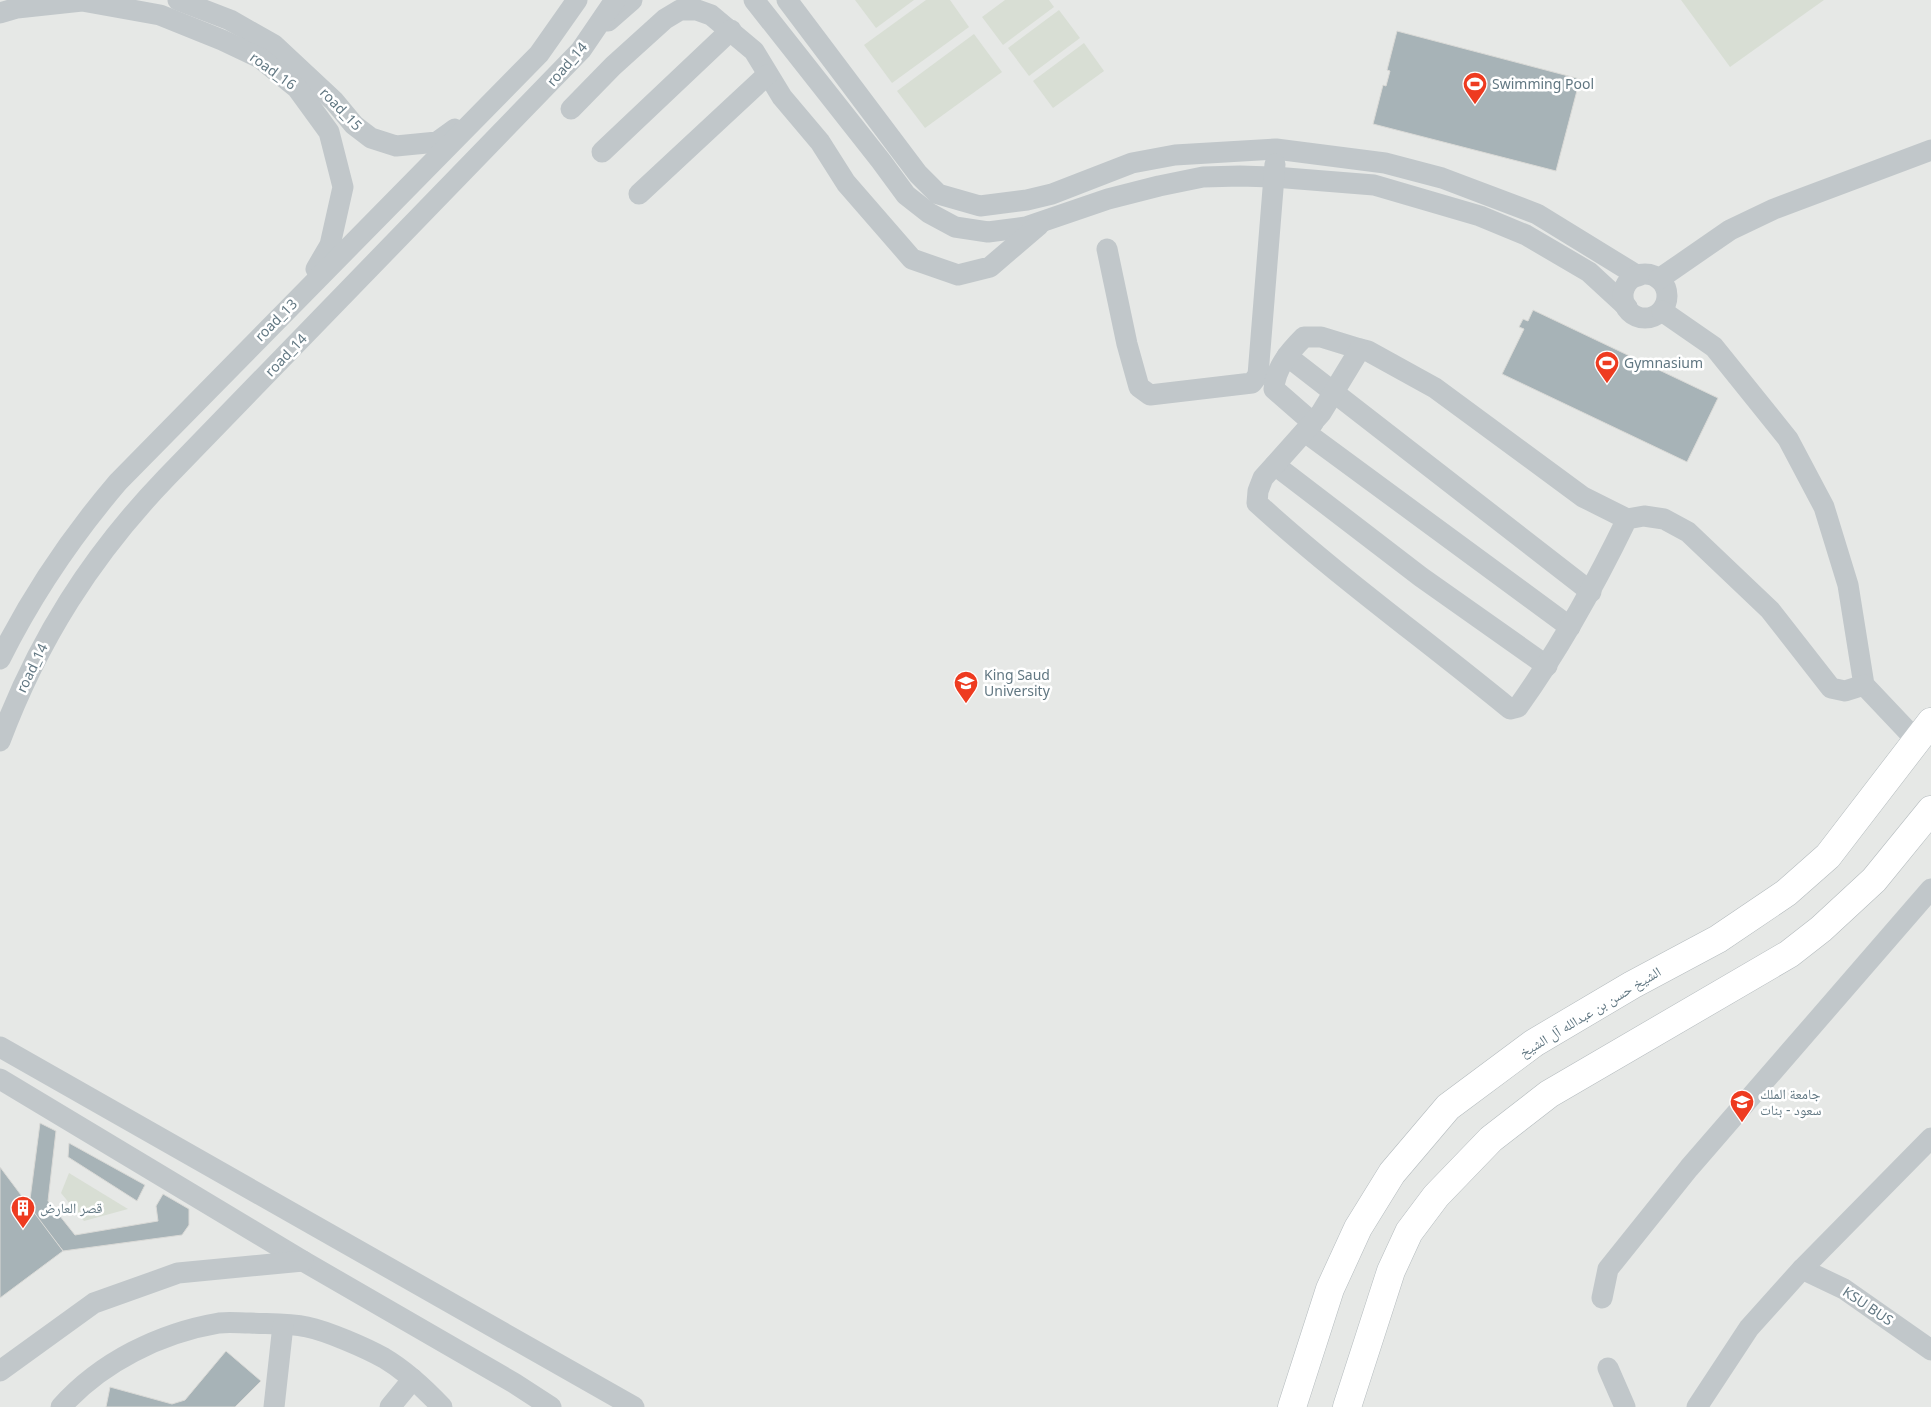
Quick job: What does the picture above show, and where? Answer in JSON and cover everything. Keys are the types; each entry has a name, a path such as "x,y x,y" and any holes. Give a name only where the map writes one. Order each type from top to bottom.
{"main road":[{"name":"الشيخ حسن بن عبدالله آل الشيخ","path":"1292,1407 1330,1289 1358,1228 1392,1173 1448,1107 1534,1043 1632,985 1718,939 1786,894 1828,856 1924,731"},
{"path":"1348,1407 1391,1271 1409,1232 1436,1196 1491,1139 1549,1094 1789,954 1821,929 1874,880 1931,810"}],"street":[{"name":"road_15","path":"178,0 230,20 274,45 334,101 354,125 371,138 396,146 437,142 486,108"},
{"name":"road_13","path":"0,659 18,623 51,569 95,510 143,456 539,54 577,0"},
{"name":"road_14","path":"0,741 26,678 46,639 78,586 119,530 166,478 560,73 581,50 614,0"},
{"path":"588,40 632,0"},
{"path":"754,0 906,194 929,213 955,226 988,232 1026,227 1108,199 1203,177 1274,177 1374,186 1480,216 1526,235 1589,272 1627,307 1637,316 1650,318 1662,311 1666,305 1667,292 1659,279 1645,274 1638,276 1631,280 1624,292 1627,307"},
{"path":"787,0 918,174 938,194 980,206 1027,200 1052,194 1132,163 1175,155 1276,150 1385,163 1442,178 1537,214 1638,276"},
{"name":"road_16","path":"0,13 17,8 82,1 160,15 222,40 260,58 297,88 329,132 343,187 330,245 300,296"},
{"path":"571,109 613,66 665,19 680,10 697,10 712,15 754,51 782,97 820,142 846,183 912,259 958,275 990,267 1044,222"},
{"path":"602,152 731,30"},
{"path":"639,194 767,75"},
{"path":"1107,249 1127,344 1139,387 1150,395 1252,383 1258,375 1276,150"},
{"path":"1659,279 1730,230 1774,209 1931,150"},
{"path":"1662,311 1714,347 1788,438 1824,507 1848,585 1864,685 1924,731"},
{"path":"1570,627 1309,427 1274,389 1274,381 1287,356 1304,338 1321,337 1368,351 1435,388 1583,497 1627,519 1644,516 1664,519 1688,532 1770,610 1831,688 1845,691 1864,685"},
{"path":"1360,349 1321,413 1263,478 1258,491 1257,503 1298,540 1441,652 1510,709 1518,706 1547,666 1591,592 1627,519"},
{"path":"1287,356 1591,592"},
{"path":"1275,465 1421,577 1547,666"},
{"path":"1602,1298 1608,1269 1689,1168 1931,889"},
{"path":"0,1047 634,1407"},
{"path":"0,1079 551,1407"},
{"path":"1696,1407 1749,1328 1802,1269 1931,1138"},
{"path":"0,1371 94,1303 178,1273 303,1261"},
{"name":"KSU BUS","path":"1802,1269 1844,1289 1931,1350"},
{"path":"61,1407 76,1390 113,1364 144,1346 188,1331 221,1323 307,1327 350,1342 385,1358 413,1379 442,1407"},
{"path":"274,1407 283,1325"},
{"path":"1608,1368 1625,1407"},
{"path":"496,1373 524,1407"},
{"path":"390,1407 413,1379"}],"shaded area":[{"name":"King Saud University","path":"0,0 1931,0 1931,1407 0,1407"},
{"path":"855,0 914,0 876,28"},
{"path":"926,0 950,0 969,27 892,83 864,45"},
{"path":"1005,0 1049,0 1054,7 1003,45 982,17"},
{"path":"1681,0 1824,0 1730,67"},
{"path":"1059,10 1080,38 1029,76 1008,48"},
{"path":"974,34 1002,72 925,128 897,91"},
{"path":"1084,43 1104,71 1053,108 1033,81"},
{"path":"69,1173 128,1209 84,1221 61,1193"}],"building":[{"name":"Swimming Pool","path":"1397,31 1580,79 1556,171 1373,124 1383,85 1386,86 1390,71 1387,70"},
{"name":"Gymnasium","path":"1533,310 1718,398 1687,462 1502,374 1524,329 1519,327 1523,319 1528,321"},
{"path":"40,1123 56,1131 48,1201 75,1235 158,1221 156,1206 163,1194 189,1209 189,1225 182,1235 63,1251 29,1207"},
{"path":"69,1143 145,1185 137,1201 68,1157"},
{"name":"قصر العارض","path":"0,1167 63,1251 0,1298"},
{"path":"226,1351 261,1381 235,1407 106,1407 110,1387 172,1404 185,1400"}],"place":[{"name":"Swimming Pool","path":"1475,105"},
{"name":"Gymnasium","path":"1607,384"},
{"name":"King Saud University","path":"966,704"},
{"name":"جامعة الملك سعود - بنات","path":"1742,1123"},
{"name":"قصر العارض","path":"23,1229"}]}
